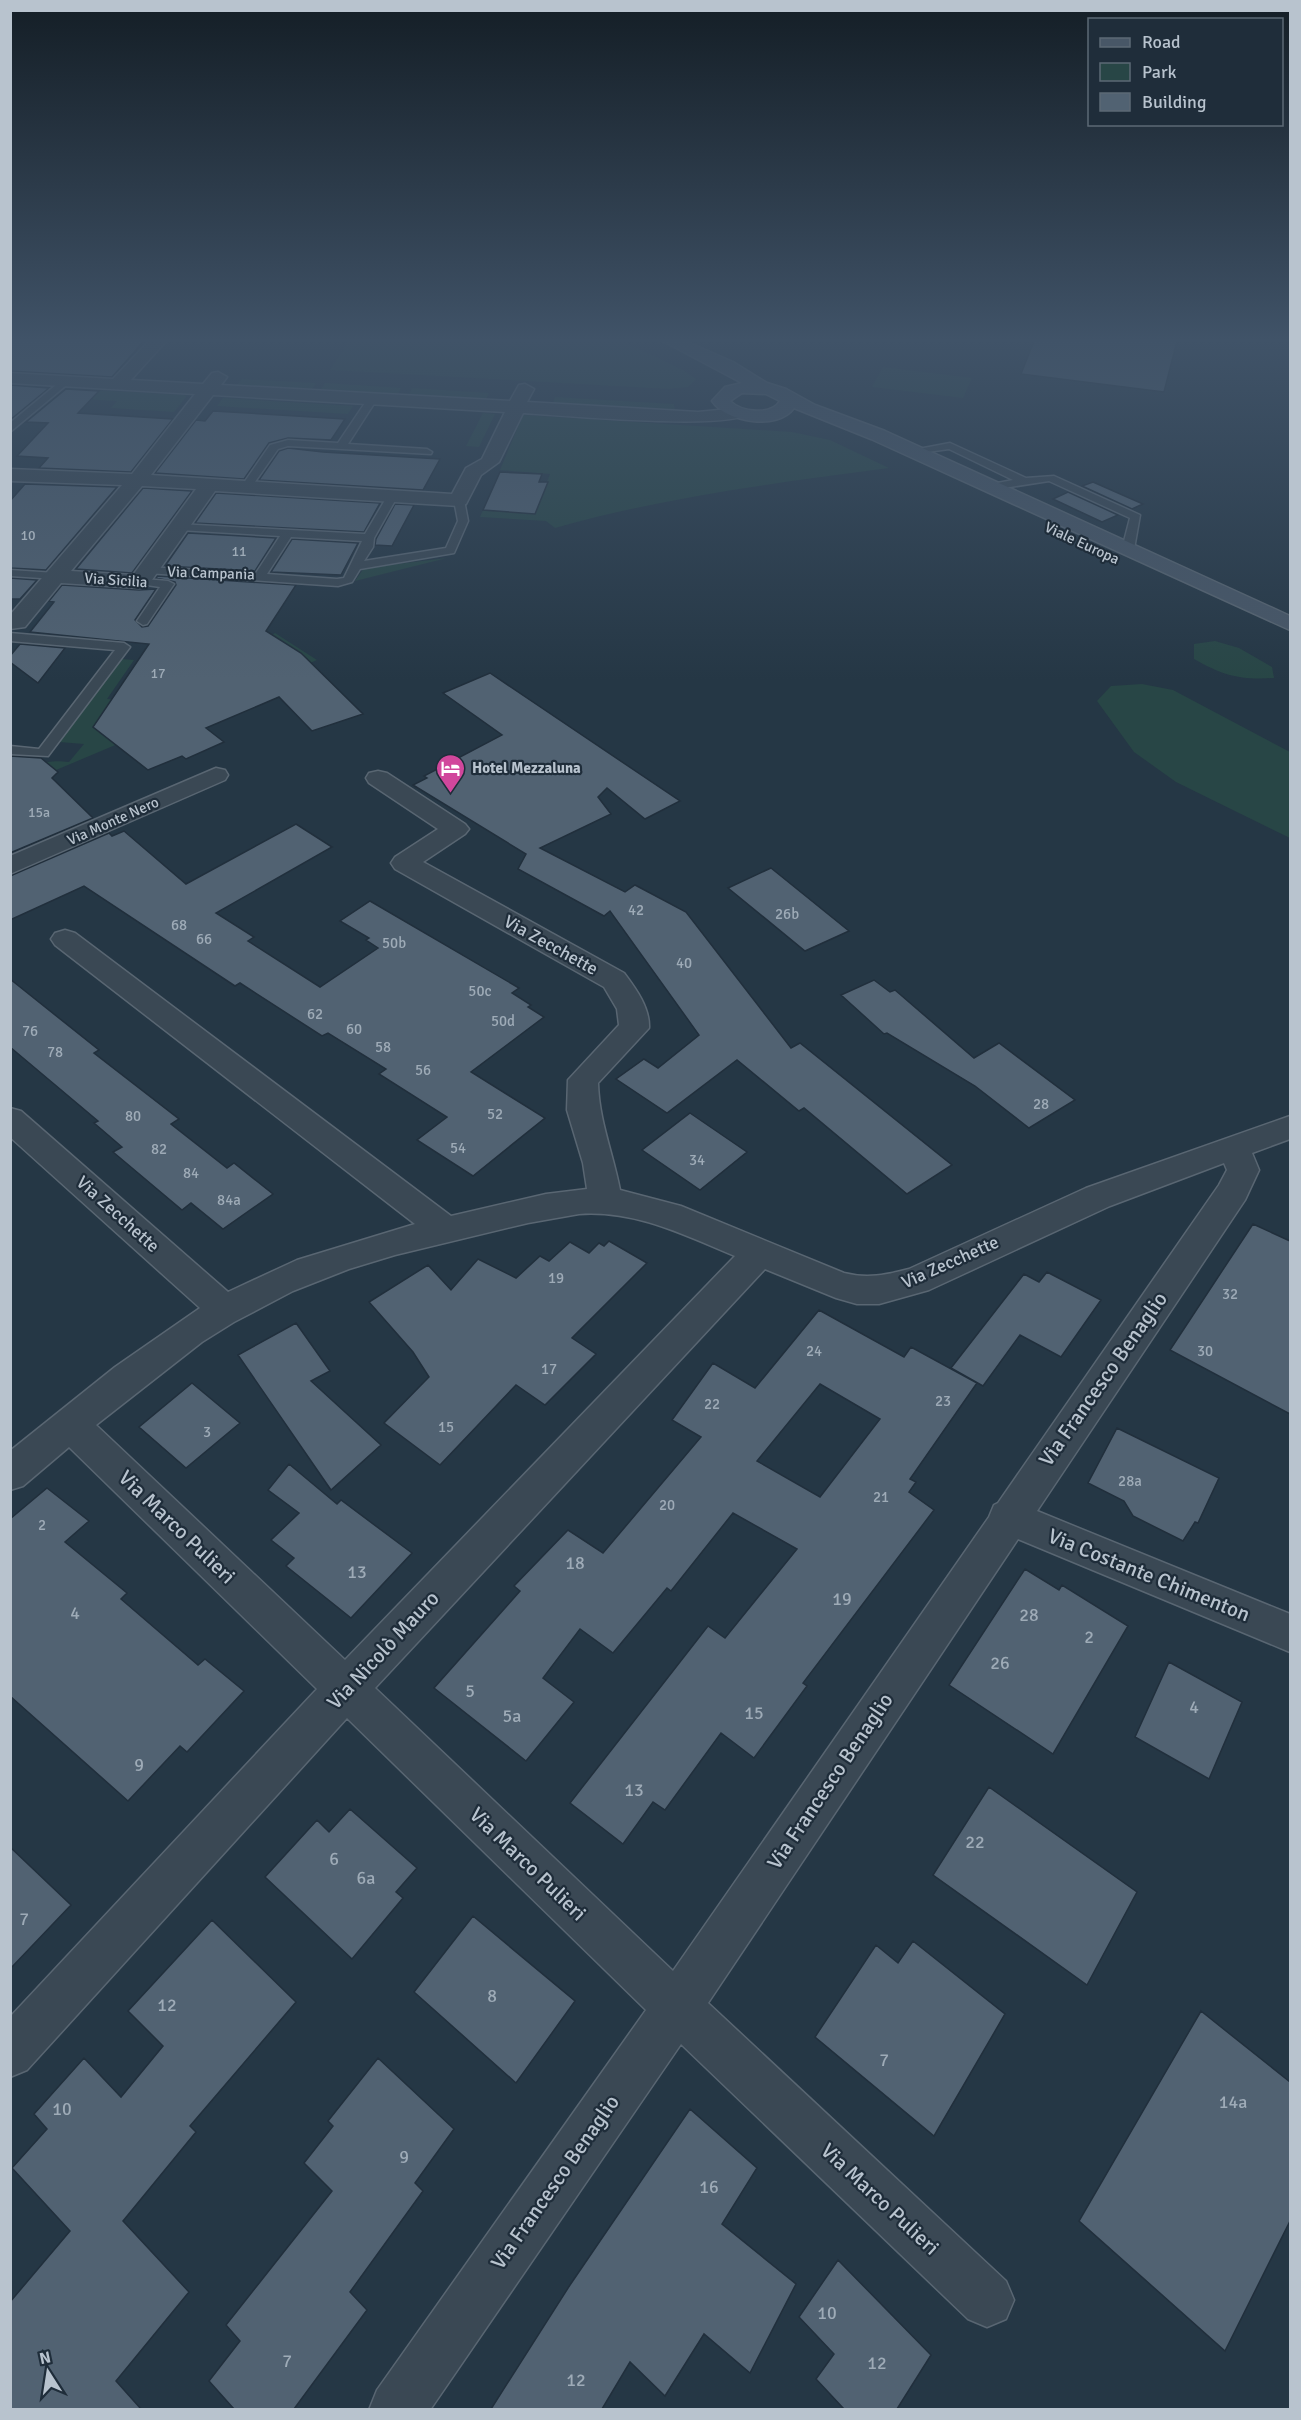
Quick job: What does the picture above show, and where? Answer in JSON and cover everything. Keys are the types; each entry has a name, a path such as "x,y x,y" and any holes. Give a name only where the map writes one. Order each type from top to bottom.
{"main road":[{"name":"Viale Europa","path":"889,454 1290,640"},
{"name":"Viale Europa","path":"919,454 1290,624"}],"street":[{"name":"Via Sicilia","path":"12,628 158,454"},
{"path":"10,475 137,480 459,500 473,472 490,462 494,454"},
{"name":"Via Campania","path":"143,576 209,485"},
{"name":"Via Sicilia","path":"56,576 143,576"},
{"name":"Via Monte Nero","path":"10,866 216,776"},
{"name":"Via Zecchette","path":"378,778 456,829 405,863 614,980 620,989 636,1021 634,1028 583,1080 581,1095 606,1200"},
{"path":"65,939 445,1229"},
{"name":"Via Zecchette","path":"10,1119 225,1310"},
{"name":"Via Zecchette","path":"10,1474 149,1362 225,1310 262,1290 327,1263 445,1229 553,1207 606,1200 660,1212 836,1284 857,1290 898,1286 917,1280 1098,1197 1290,1127"},
{"name":"Via Francesco Benaglio","path":"397,2409 677,2007 1008,1517 1233,1191 1243,1170 1234,1147"},
{"name":"Via Nicolò Mauro","path":"10,2053 346,1689 760,1252"},
{"name":"Via Marco Pulieri","path":"71,1425 677,2007 987,2300"},
{"name":"Via Costante Chimenton","path":"1008,1517 1290,1633"}],"lane":[{"path":"246,487 269,454"},
{"path":"967,454 1025,482"},
{"path":"991,487 1050,478 1136,517 1128,549"},
{"path":"259,577 338,583 348,580 367,547 368,538 392,497"},
{"path":"356,566 450,551 463,521 459,500"},
{"path":"179,526 368,538"},
{"name":"Via Campania","path":"143,576 259,577 288,533"},
{"path":"10,573 56,576"},
{"name":"Via Sicilia","path":"143,576 168,584 143,621"},
{"path":"10,750 43,753 124,647 12,628"}],"green space":[{"path":"507,454 859,454 889,468 679,499 555,528 546,521 480,517 483,510 535,513 550,474 500,470"},
{"path":"447,558 355,581 364,568"},
{"path":"275,633 317,660 11,789 36,766 49,762 69,762 84,744 59,742 122,659 134,660 107,699 175,704 228,694 308,659 295,650 248,652"},
{"path":"1215,641 1239,648 1272,667 1274,678 1232,676 1194,659 1194,644"},
{"path":"1142,684 1173,690 1290,752 1290,838 1176,782 1134,752 1097,701 1111,686"}],"building":[{"path":"19,454 145,454 131,472 39,468 48,458 17,456"},
{"path":"170,454 261,454 244,479 155,473"},
{"path":"277,454 355,454 440,459 423,490 259,480"},
{"path":"500,472 542,474 539,482 548,482 535,514 483,510"},
{"path":"1093,482 1143,504 1132,509 1082,486"},
{"path":"25,484 117,487 46,570 10,568 10,501"},
{"path":"143,488 192,491 132,573 76,569"},
{"path":"1068,492 1118,515 1102,522 1053,499"},
{"path":"216,493 380,503 364,532 195,523"},
{"path":"395,504 414,505 392,546 375,545 376,539"},
{"path":"188,533 276,538 255,571 165,566"},
{"path":"292,539 358,543 341,575 271,572"},
{"path":"158,576 296,585 266,631 301,653 363,714 312,731 279,697 206,728 224,742 186,759 182,756 148,770 93,727 149,644 30,632 54,602 49,601 62,585 156,589 135,620 142,627 148,626 176,585 175,582 156,578"},
{"path":"10,578 37,580 20,599 10,599"},
{"path":"20,644 65,648 38,683 10,662 10,656"},
{"path":"490,673 680,801 645,819 607,788 598,797 611,814 540,848 625,892 635,885 686,912 791,1048 800,1043 952,1165 907,1194 804,1108 799,1111 737,1060 667,1113 616,1079 644,1059 658,1068 699,1035 610,911 604,916 518,869 526,854 413,785 427,778 424,776 502,735 443,693"},
{"path":"10,756 41,758 58,772 52,778 93,818 10,853"},
{"path":"296,824 332,847 216,913 254,937 248,941 320,987 378,948 366,940 369,938 340,921 370,901 519,988 512,993 544,1017 471,1072 545,1118 473,1176 417,1140 447,1117 379,1074 386,1069 328,1033 322,1036 240,983 235,986 84,886 10,920 10,876 109,833 112,836 124,831 186,884"},
{"path":"771,868 849,931 805,951 728,888"},
{"path":"10,979 99,1050 94,1053 179,1119 171,1124 227,1168 234,1163 273,1194 223,1229 191,1203 182,1210 113,1152 122,1147 94,1123 98,1121 10,1047"},
{"path":"874,980 890,992 895,990 974,1058 999,1043 1075,1100 1029,1128 975,1086 887,1033 884,1034 841,995"},
{"path":"690,1113 747,1152 700,1190 642,1150"},
{"path":"1253,1224 1290,1241 1290,1414 1170,1350"},
{"path":"609,1241 647,1263 572,1338 596,1354 545,1405 516,1385 440,1465 384,1423 429,1377 413,1352 369,1302 428,1265 451,1290 478,1259 516,1278 540,1256 549,1261 570,1242 589,1253 599,1243 604,1246"},
{"path":"1047,1272 1101,1300 1061,1357 1020,1335 983,1386 951,1368 1024,1274 1039,1282"},
{"path":"819,1310 904,1357 911,1347 977,1383 910,1479 916,1482 909,1492 934,1510 803,1683 807,1686 754,1758 721,1733 665,1810 653,1802 623,1844 570,1803 708,1626 725,1638 797,1549 733,1513 671,1591 667,1588 613,1653 580,1629 543,1678 574,1702 526,1761 434,1688 520,1591 514,1586 568,1530 603,1553 701,1437 672,1420 713,1363 755,1388","holes":["820,1384 880,1419 820,1497 757,1461"]},
{"path":"296,1323 330,1371 311,1381 381,1445 331,1490 238,1355"},
{"path":"192,1383 240,1423 186,1468 139,1427"},
{"path":"1117,1428 1219,1478 1198,1523 1195,1522 1183,1541 1133,1516 1124,1501 1088,1483"},
{"path":"289,1464 337,1504 341,1500 412,1553 351,1618 286,1566 294,1558 271,1540 299,1513 268,1490"},
{"path":"47,1488 89,1521 65,1542 127,1593 121,1599 198,1665 205,1659 244,1691 187,1752 180,1746 128,1801 10,1696 10,1519"},
{"path":"1025,1569 1059,1590 1062,1585 1128,1626 1053,1754 949,1685"},
{"path":"1169,1662 1242,1702 1209,1779 1135,1737"},
{"path":"989,1787 1137,1892 1087,1985 933,1875"},
{"path":"350,1809 417,1868 396,1892 403,1898 352,1959 265,1877 317,1820 329,1832"},
{"path":"10,1847 71,1905 10,1969"},
{"path":"473,1916 575,2001 516,2083 414,1992"},
{"path":"212,1920 296,2002 190,2126 196,2132 123,2221 189,2292 116,2381 141,2409 10,2409 10,2302 70,2231 12,2168 47,2129 34,2114 84,2058 121,2097 163,2046 128,2011"},
{"path":"913,1941 1005,2014 934,2136 815,2037 876,1945 898,1963"},
{"path":"1201,2011 1290,2082 1290,2221 1225,2351 1079,2221"},
{"path":"378,2058 454,2129 415,2183 423,2191 350,2292 367,2310 294,2409 234,2409 209,2381 240,2341 226,2325 332,2191 304,2163 333,2126 328,2121"},
{"path":"690,2109 757,2168 722,2224 796,2284 750,2373 704,2334 665,2396 630,2362 602,2409 491,2409 570,2285"},
{"path":"838,2260 931,2355 897,2409 844,2409 816,2379 834,2354 799,2317"}],"place":[{"name":"Hotel Mezzaluna","path":"451,794"}]}
